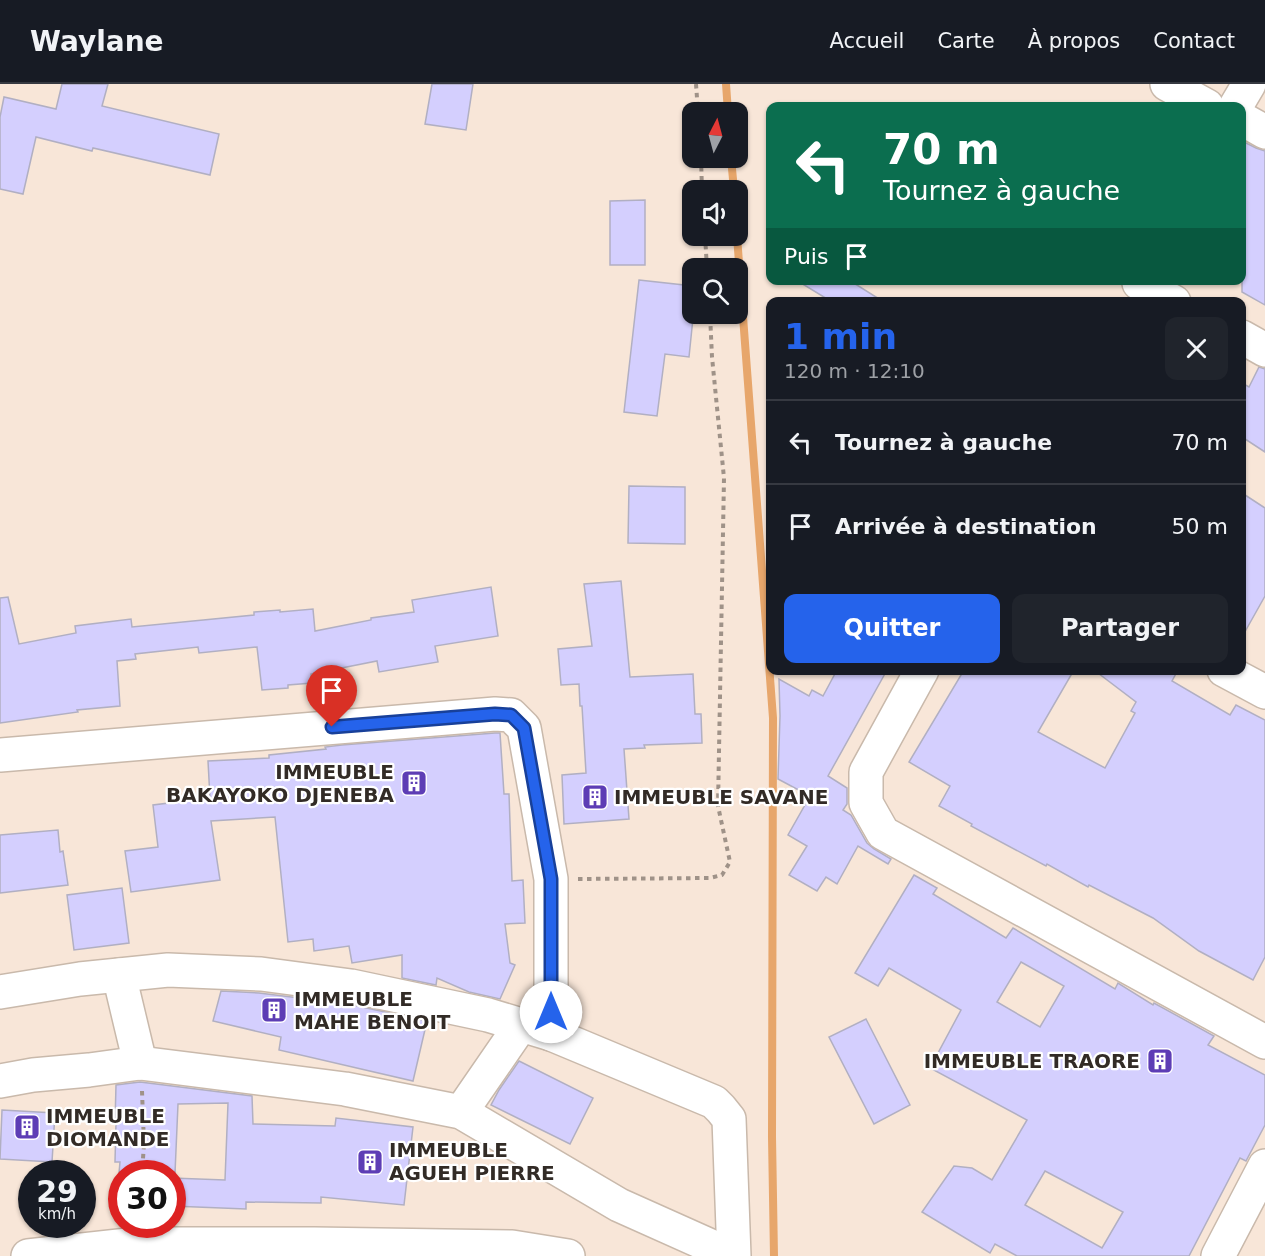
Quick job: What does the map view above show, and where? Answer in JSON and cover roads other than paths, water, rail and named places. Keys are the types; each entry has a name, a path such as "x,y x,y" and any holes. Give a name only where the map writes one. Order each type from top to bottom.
{"street":[{"path":"1167,84 1200,102"},
{"path":"1238,102 1249,84"},
{"path":"1246,121 1265,132"},
{"path":"1136,288 1160,297"},
{"path":"1246,340 1265,350"},
{"path":"919,675 866,772 866,803 883,833 1265,1042"},
{"path":"1233,675 1265,692"},
{"path":"0,755 495,714 511,715 524,728 551,879 536,1030 461,1112"},
{"path":"0,992 80,979 168,970 261,974 351,986 488,1015 536,1030 714,1102 721,1109 729,1119 734,1256 619,1205 461,1112 345,1089 140,1063 0,1081"},
{"path":"119,975 140,1063"},
{"path":"1218,1256 1265,1166"},
{"path":"28,1256 137,1244 512,1247 568,1256"}],"waterway":[{"path":"726,84 727,102"},
{"path":"732,168 733,180"},
{"path":"738,246 766,624"},
{"path":"770,675 773,718 774,1256"}],"place":[{"name":"IMMEUBLE BAKAYOKO DJENEBA","path":"414,783"},
{"name":"IMMEUBLE SAVANE","path":"595,797"},
{"name":"IMMEUBLE MAHE BENOIT","path":"274,1010"},
{"name":"IMMEUBLE TRAORE","path":"1160,1061"},
{"name":"IMMEUBLE DIOMANDE","path":"27,1127"},
{"name":"IMMEUBLE AGUEH PIERRE","path":"370,1162"}]}
